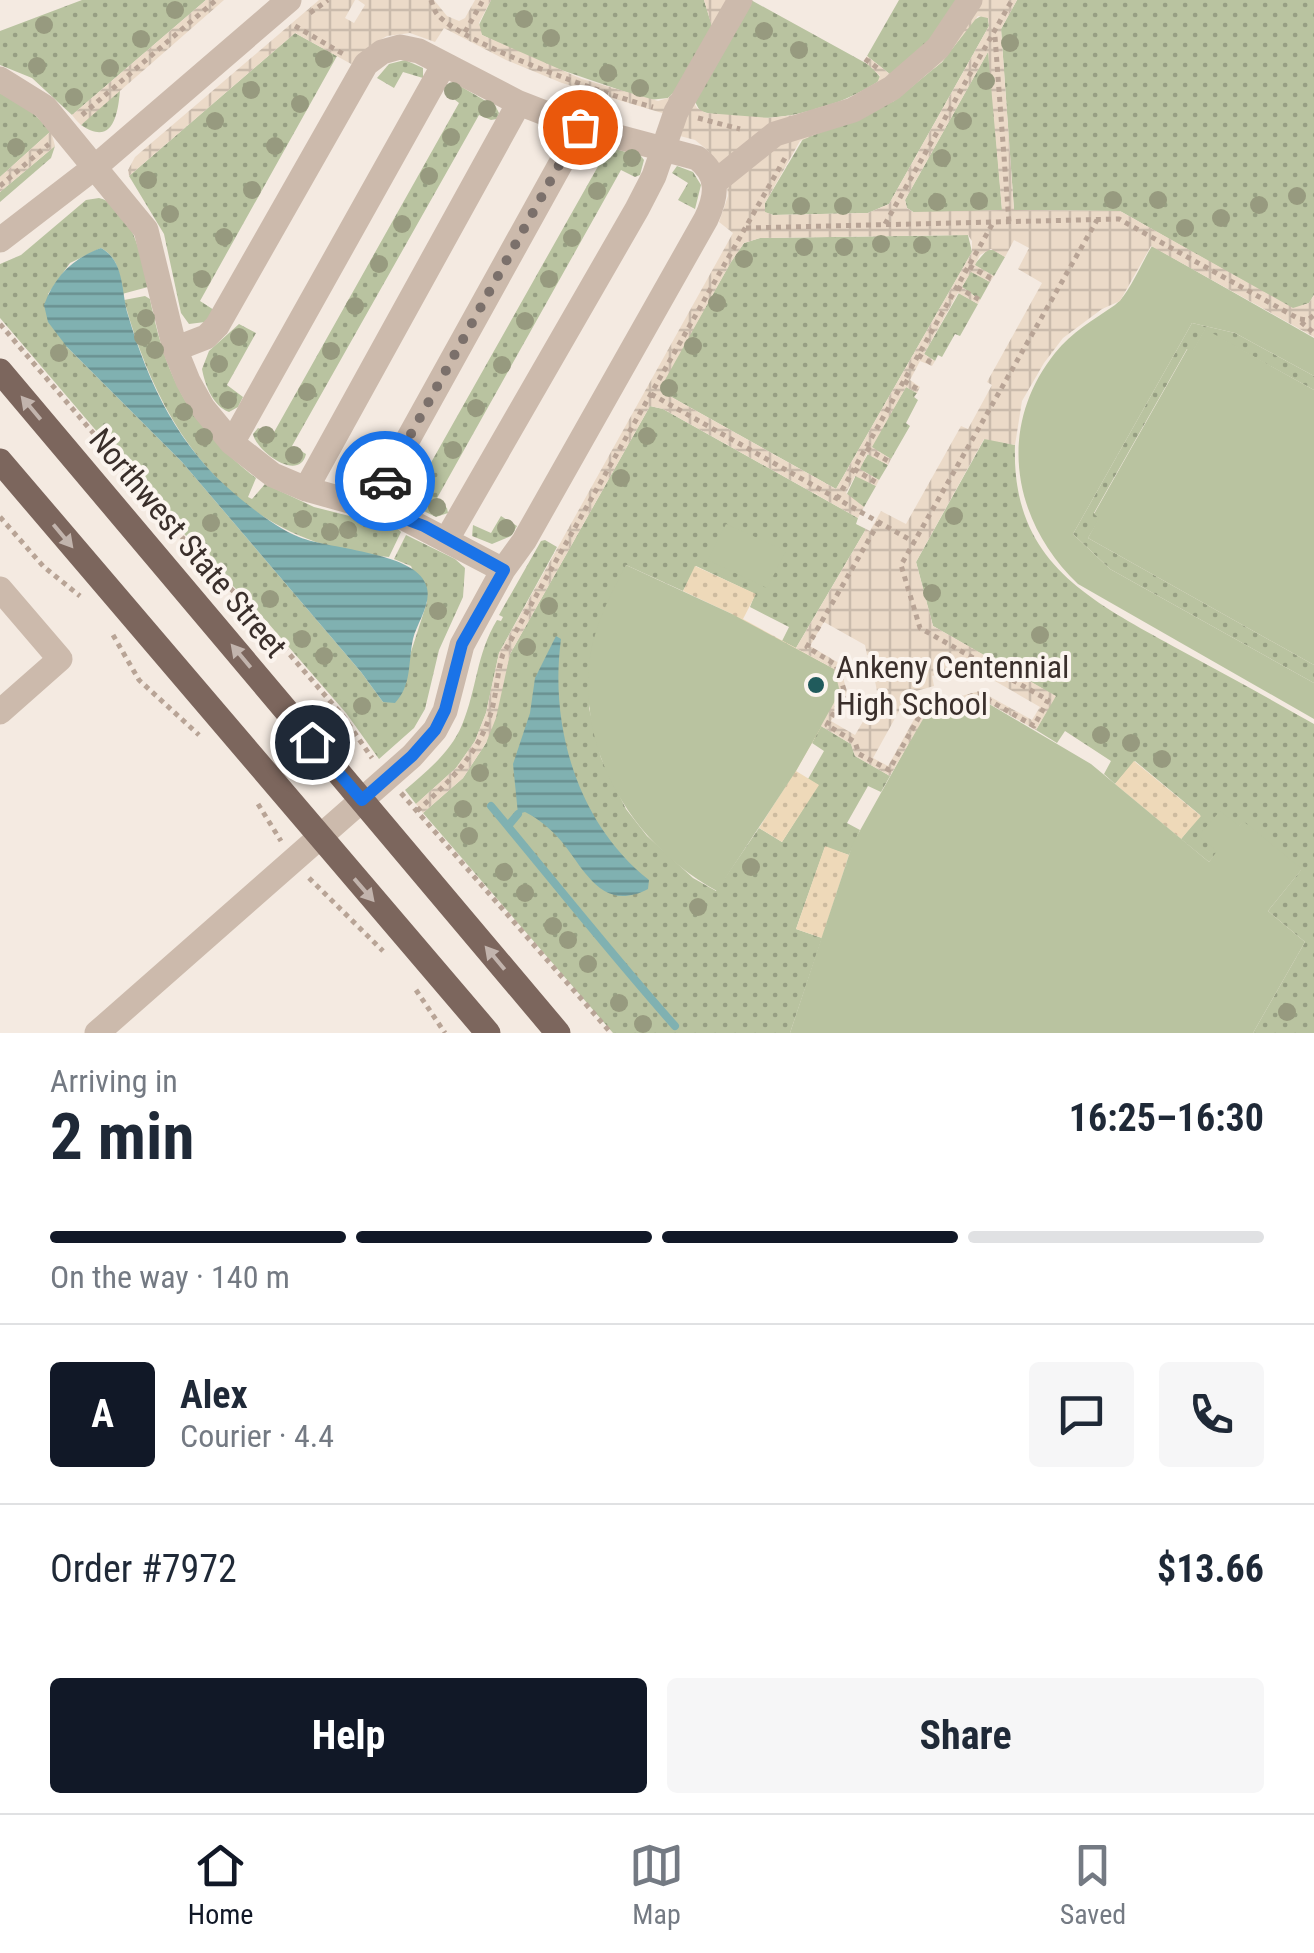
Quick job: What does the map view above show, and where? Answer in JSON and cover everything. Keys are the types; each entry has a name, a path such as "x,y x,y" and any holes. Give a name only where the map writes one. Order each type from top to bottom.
{"main road":[{"name":"Northwest State Street","path":"0,371 558,1033"},
{"path":"0,461 488,1033"}],"street":[{"path":"0,240 95,166 289,0"},
{"path":"447,539 637,209 665,149 676,112 740,0"},
{"path":"714,182 775,134 852,110 892,88 938,48 970,0"},
{"path":"96,1033 388,778 435,730 445,710 462,644 706,219 716,200 714,182 703,162 580,127 519,104 419,50 400,48 382,52 366,64 217,326 206,337 176,349"},
{"path":"232,443 443,66"},
{"path":"0,78 45,108 146,230 176,349 203,408 232,443 273,474 306,489 371,506 447,539 504,570"},
{"path":"306,489 519,104"},
{"path":"371,506 580,127"},
{"path":"0,588 60,659 0,712"}],"path":[{"path":"76,120 216,0"},
{"path":"431,0 438,15 465,32 556,74 734,128 775,134"},
{"path":"465,32 483,0"},
{"path":"885,224 1012,0"},
{"path":"994,32 1009,223"},
{"path":"417,810 455,776 478,742 494,704 503,654 804,125"},
{"path":"0,186 55,139"},
{"path":"746,228 1119,219 1299,319 1314,333"},
{"path":"879,522 806,647 836,664 845,693 827,725 855,742 858,754 889,770 923,710 978,694 1034,726 1048,700 920,628 901,564 1097,220"},
{"path":"837,498 993,223"},
{"path":"969,266 992,279"},
{"path":"957,287 980,300"},
{"path":"1299,319 1311,322 1314,315"},
{"path":"0,324 200,558 246,604 343,716 388,778 611,1033"},
{"path":"918,355 933,364"},
{"path":"904,381 919,390"},
{"path":"651,394 914,542"},
{"path":"866,448 890,462"},
{"path":"854,469 877,483"},
{"path":"0,517 44,567 87,604"},
{"path":"108,626 139,680 200,736"},
{"path":"254,797 294,861 321,893 389,958"},
{"path":"409,980 444,1033"}],"green space":[{"path":"82,0 206,0 72,115 32,78 0,65 0,31"},
{"path":"491,0 704,0 712,26 676,90 668,98 649,100 538,62 482,35 478,27"},
{"path":"751,0 871,66 879,81 838,102 793,115 746,118 700,111 694,100"},
{"path":"899,0 960,0 934,37 891,75 867,56"},
{"path":"1017,0 1314,0 1314,295 1309,303 1293,309 1120,211 1014,210 1001,29"},
{"path":"983,15 989,26 889,204 868,213 764,212 765,203 803,139 894,101 942,62 974,20"},
{"path":"295,33 337,56 200,301 214,310 205,322 189,324 181,313 164,234 129,176"},
{"path":"989,50 1002,210 915,213 907,208 905,200"},
{"path":"405,60 423,68 423,78 403,72 394,88 377,78 389,64"},
{"path":"451,86 460,86 496,107 497,119 479,115 292,446 306,454 302,462 295,466 278,461 253,434 258,428 273,434 459,103 445,92"},
{"path":"120,90 118,109 107,130 92,131 81,125 85,120"},
{"path":"0,93 31,111 51,131 0,177"},
{"path":"593,143 641,156 644,160 640,175 635,177 621,170 436,500 448,513 436,517 399,499 399,484 415,491 601,161 587,150"},
{"path":"55,146 51,158 0,202 0,192"},
{"path":"677,166 693,172 701,185 695,209 678,200 688,183 672,173"},
{"path":"99,198 120,211 127,222 139,249 148,287 122,294 115,262 101,248 70,263 48,294 67,347 182,462 383,702 410,655 427,602 411,566 394,559 406,535 465,568 463,597 439,650 425,709 414,728 379,759 346,713 255,608 204,557 0,318 0,264 21,255 86,200"},
{"path":"968,235 972,252 836,489 666,394 660,387 744,243 760,238"},
{"path":"1152,246 1314,338 1314,376 1235,333 1192,323 1073,534 1110,569 1314,683 1314,719 1078,584 1038,532 1026,503 1019,442 1024,411 1036,382 1068,339 1120,300"},
{"path":"987,250 1005,257 994,276 974,265"},
{"path":"971,271 990,282 980,300 962,287"},
{"path":"959,293 978,304 960,336 955,334 942,357 938,355 935,361 924,354"},
{"path":"145,296 150,299 164,354 185,399 214,440 256,478 248,497 252,499 265,484 314,507 397,528 401,532 389,557 336,548 289,531 249,506 214,475 184,438 140,350 124,300"},
{"path":"1192,323 1235,333 1314,376 1314,390 1205,330 1193,351 1187,349 1094,513 1100,518 1088,538 1314,665 1314,683 1110,569 1073,534"},
{"path":"239,324 256,333 227,385 243,397 238,407 229,412 214,400 202,369 209,351"},
{"path":"1205,329 1314,390 1314,665 1088,538 1099,518 1094,514 1188,348 1193,350"},
{"path":"906,387 917,393 914,397 918,400 906,423 910,426 891,459 871,447"},
{"path":"650,406 663,409 858,518 856,524 866,529 796,648 782,641 789,627 750,607 755,594 696,566 683,591 626,565 589,708 601,758 626,809 647,836 693,878 716,891 759,828 782,842 818,785 808,779 824,751 812,743 821,726 851,744 855,756 890,776 881,792 868,786 847,823 860,830 849,855 825,847 796,929 822,938 790,1033 613,1033 423,813 463,778 486,743 510,654"},
{"path":"985,438 1015,445 1017,486 1026,520 1042,549 1062,573 1116,613 1314,724 1314,1033 1253,1033 1305,942 1268,911 1301,870 1243,822 1209,862 1181,839 1200,815 1135,761 1115,784 1104,774 1111,761 1065,731 1057,743 1036,730 1055,696 933,626 916,562"},
{"path":"868,454 888,465 879,480 859,469"},
{"path":"856,475 876,486 864,507 846,496"},
{"path":"501,516 517,526 511,536 492,544 472,536 473,525 491,533"},
{"path":"726,524 786,551 767,588 708,560"},
{"path":"545,540 557,547 499,653 486,713 475,741 456,768 416,804 405,790 437,761 457,735 490,633 497,620 501,621 503,617 499,615"},
{"path":"626,565 732,614 834,669 841,692 796,771 717,891 688,873 639,826 605,768 594,735 589,702 591,653 602,614"},
{"path":"979,698 1091,764 1209,862 1217,851 1198,836 1220,811 1239,826 1243,821 1302,869 1268,911 1305,942 1253,1033 790,1033 853,843 925,714"}],"sand":[{"path":"695,566 756,594 743,619 834,669 841,692 796,771 819,785 782,842 759,828 789,781 732,614 683,591"},
{"path":"1134,761 1201,816 1181,839 1115,784"},
{"path":"825,846 849,855 822,938 796,929"}],"shaded area":[{"path":"206,0 224,0 81,125 76,120 72,115"},
{"path":"319,0 355,0 345,18 354,23 365,5 358,0 434,0 447,16 459,21 475,0 491,0 479,23 482,35 582,79 658,101 676,90 712,27 704,0 749,0 694,103 706,113 769,118 845,100 877,83 880,76 864,61 867,56 891,75 934,37 960,0 1017,0 1001,29 1014,210 1120,211 1293,308 1309,303 1314,295 1314,337 1151,246 1120,301 1102,309 1063,338 1044,363 1022,401 1015,445 984,439 916,562 933,626 1056,696 1036,730 979,698 926,714 890,776 855,756 851,744 821,726 840,692 834,669 796,648 866,529 870,531 881,511 906,524 961,426 968,429 992,385 987,382 1042,283 1018,269 1029,248 1014,240 1005,257 991,249 980,255 975,265 994,276 990,282 971,272 962,287 980,300 978,304 958,293 924,354 935,361 932,366 920,361 910,380 920,387 917,393 906,387 872,447 891,459 888,465 867,454 860,469 879,480 876,486 855,476 846,493 864,507 858,518 663,409 650,406 510,654 496,718 486,743 463,778 423,813 416,804 456,768 475,741 486,713 499,653 733,233 719,222 728,196 716,160 695,140 680,136 682,119 562,83 444,28 435,42 410,33 387,36 368,47 353,65 295,33 129,176 135,157","holes":["978,16 988,18 989,26 889,204 868,213 765,212 765,203 800,141 894,101 942,62","988,52 1002,210 913,212 905,200","968,235 972,241 972,252 836,489 666,394 661,387 731,262 744,243 760,238","824,622 865,645 867,655 877,653 884,678 875,681 878,696 855,735 831,721 847,692 839,663 810,646","959,669 962,678 981,673 1040,707 1032,720 980,691 921,707 888,766 873,758 909,693 934,686 932,676"]},
{"path":"51,131 55,146 0,192 0,177"}],"water":[{"path":"101,248 118,269 128,315 168,414 216,476 258,513 291,533 392,559 421,576 427,588 427,601 413,639 407,681 395,703 383,702 182,462 67,347 48,322 44,305 53,285 73,263"},
{"path":"556,636 561,639 560,706 574,772 604,831 649,880 648,889 632,895 618,896 596,885 549,829 525,812 518,814 513,764 530,713 535,678"}],"waterway":[{"path":"491,806 675,1026"},
{"path":"508,826 518,814"}],"way so far":[{"path":"385,481 580,127"}],"place":[{"name":"Ankeny Centennial High School","path":"816,685"}],"route":[{"path":"312,742 362,800 412,756 435,730 445,710 462,644 504,570 424,526 371,506 385,481"}]}
